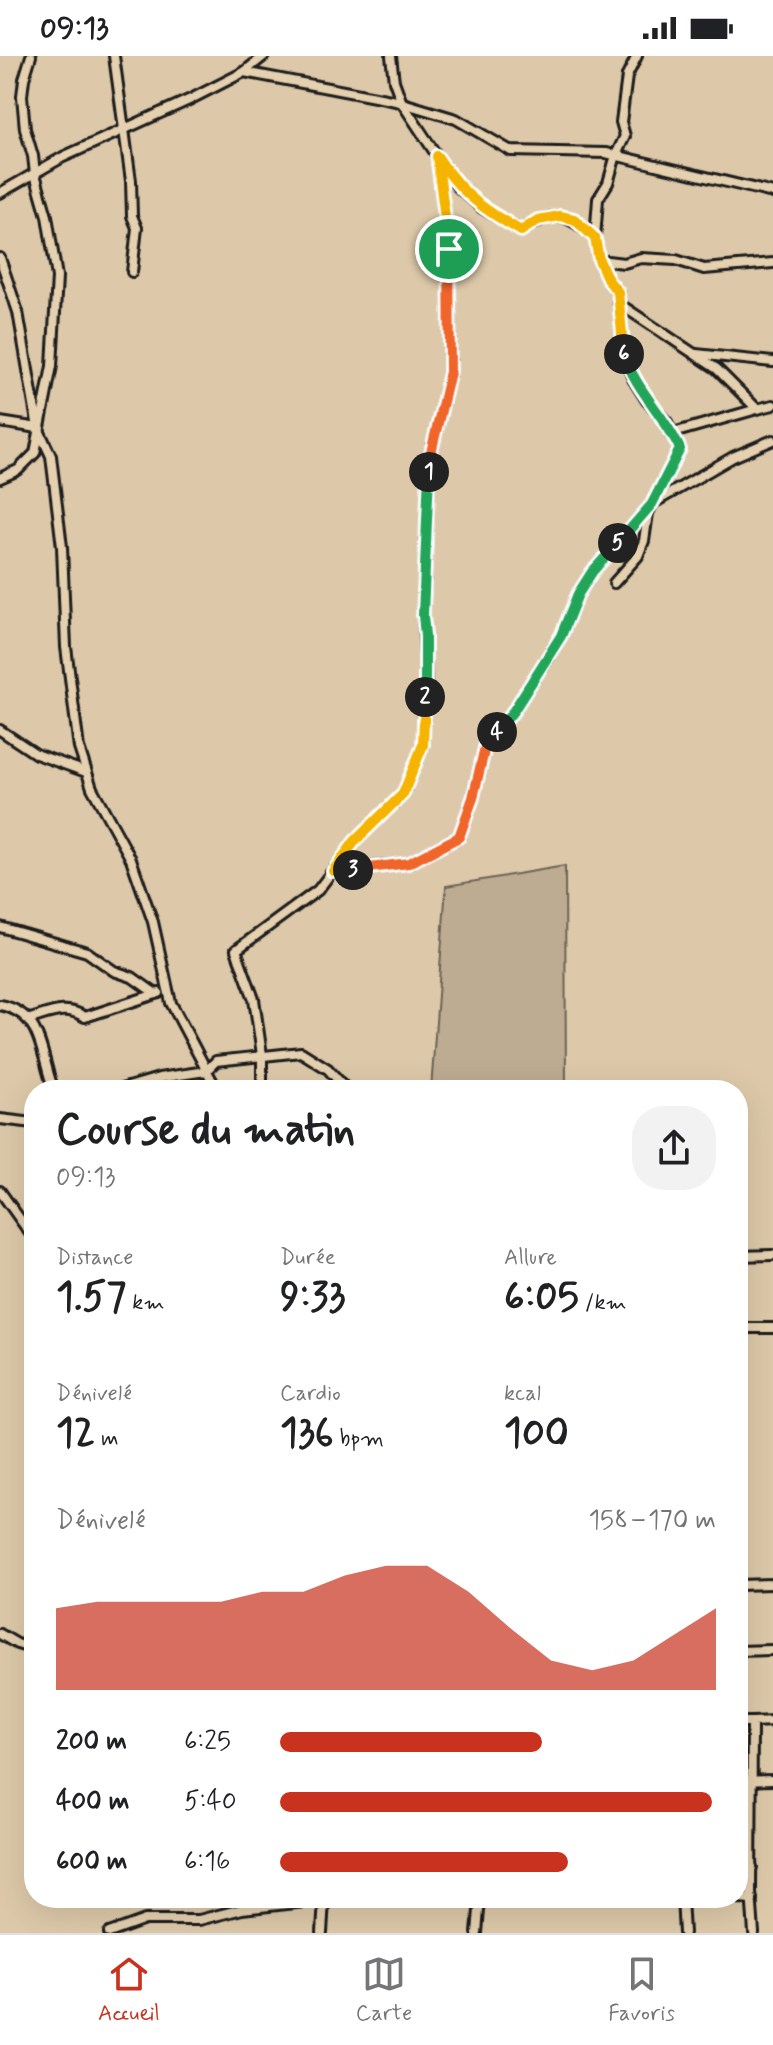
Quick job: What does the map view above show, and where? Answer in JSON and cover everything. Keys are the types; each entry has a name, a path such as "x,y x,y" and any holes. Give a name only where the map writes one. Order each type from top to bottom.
{"street":[{"path":"0,478 18,470 35,453 52,366 57,277 22,96 31,56"},
{"path":"114,56 131,181 132,216 137,228 132,272"},
{"path":"0,193 63,157 244,72 264,56"},
{"path":"394,56 393,71 402,103 457,186 473,201 521,231 538,220 560,216 574,219 595,238"},
{"path":"614,583 638,556 652,504 680,449 667,422 647,401 633,379 624,356 618,292 608,280 599,260 595,238 598,199 608,183 625,136 621,122 627,76 637,56"},
{"path":"244,72 402,103 456,119 511,151 616,155 771,191"},
{"path":"262,1080 262,1055 254,999 236,950 318,890 355,841 403,794 423,745 423,615 430,457 450,372 449,249 437,156"},
{"path":"0,258 18,312 38,428 51,456 62,547 66,647 79,748 92,788 131,859 153,922 171,1003 211,1080"},
{"path":"599,260 624,263 641,258 676,260 704,269 773,263"},
{"path":"618,303 717,369 757,409"},
{"path":"696,354 773,362"},
{"path":"673,433 773,405"},
{"path":"0,422 38,428"},
{"path":"333,871 409,863 459,837 473,798 485,747 514,710 561,636 578,594 592,572 652,504 733,457 773,440"},
{"path":"0,730 36,754 86,772"},
{"path":"0,927 87,952 156,994"},
{"path":"30,1019 63,1009 85,1017 168,990"},
{"path":"0,1005 14,1007 30,1019 51,1080"},
{"path":"152,1080 206,1071 216,1061 301,1052 328,1069 338,1080"},
{"path":"0,1119 24,1122"},
{"path":"0,1191 24,1225"},
{"path":"748,1256 773,1255"},
{"path":"748,1328 773,1328"},
{"path":"748,1585 773,1584"},
{"path":"0,1634 24,1646"},
{"path":"748,1651 773,1650"},
{"path":"748,1722 773,1721"},
{"path":"752,1722 754,1933"},
{"path":"748,1780 773,1780"},
{"path":"748,1899 752,1899"},
{"path":"109,1933 145,1920 199,1920 250,1908"},
{"path":"322,1933 323,1908"},
{"path":"477,1933 479,1908"},
{"path":"683,1908 684,1933"}],"shaded area":[{"path":"565,866 566,1080 432,1080 446,886"}],"route":[{"path":"437,156 457,186 482,208 521,231 538,220 560,216 574,219 595,238 599,260 608,280 618,292 618,320 624,356 633,379 647,401 667,422 680,449 652,504 592,572 578,594 561,636 514,710 485,747 473,798 459,837 409,863 333,871 355,841 403,794 423,745 426,679 423,615 430,457 450,372 449,249 437,156"}]}
